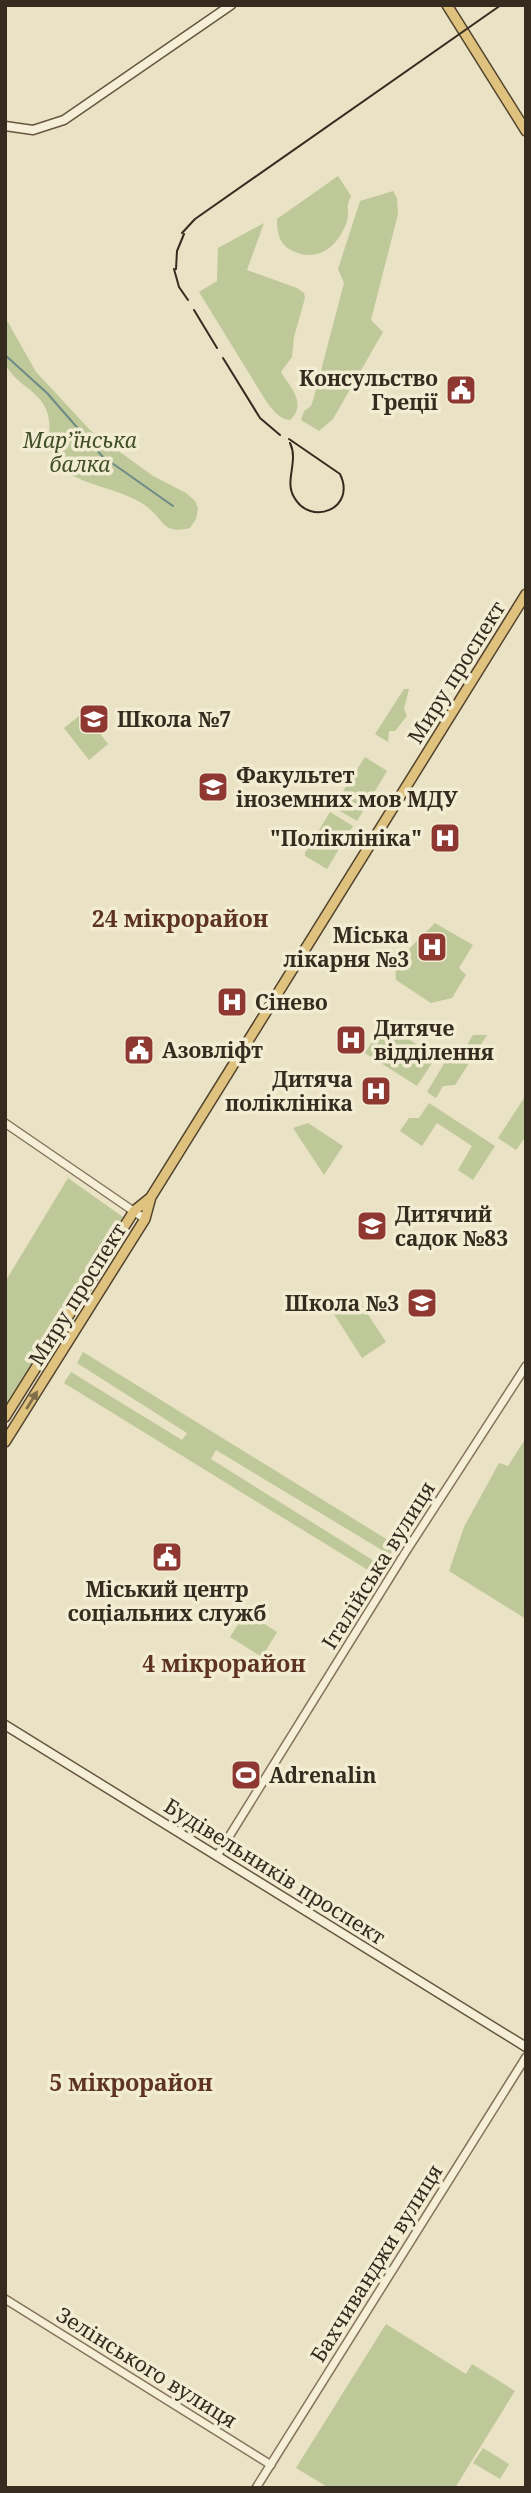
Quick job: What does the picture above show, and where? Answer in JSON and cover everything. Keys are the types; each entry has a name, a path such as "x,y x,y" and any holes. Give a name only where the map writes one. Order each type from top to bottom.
{"highway":[{"path":"447,5 526,131"},
{"name":"Миру проспект","path":"5,1442 145,1219 151,1197 526,594"},
{"name":"Миру проспект","path":"5,1417 134,1211 151,1197"}],"main road":[{"path":"5,126 33,130 64,120 231,5"},
{"name":"Будівельників проспект","path":"5,1725 526,2047"}],"street":[{"path":"5,1123 145,1219"},
{"name":"Італійська вулиця","path":"217,1856 405,1553 526,1366"},
{"name":"Бахчиванджи вулиця","path":"256,2488 526,2057"},
{"name":"Зелінського вулиця","path":"5,2299 271,2465"}],"green space":[{"path":"338,176 351,196 347,221 339,238 326,250 311,255 288,248 280,238 277,219"},
{"path":"393,191 397,198 398,214 371,320 383,332 333,419 319,431 301,420 314,397 344,283 338,269 360,201"},
{"path":"264,223 247,270 297,288 304,293 305,298 294,337 292,357 281,372 297,401 295,414 290,420 279,416 266,401 199,292 217,281 218,248"},
{"name":"Мар’їнська балка","path":"5,317 36,372 91,431 153,476 186,493 195,501 198,508 196,519 190,528 169,528 136,500 82,480 62,469 50,448 46,409 38,397 10,372 6,365"},
{"path":"404,689 409,689 404,709 407,716 395,731 389,731 388,742 375,734"},
{"path":"84,712 108,744 89,760 64,728"},
{"path":"365,757 387,771 357,821 333,807"},
{"path":"330,812 353,826 327,869 305,856 305,853"},
{"path":"435,923 473,945 459,968 466,975 452,998 431,1003 396,980 395,963"},
{"path":"384,1023 436,1057 417,1086 365,1053"},
{"path":"473,1035 487,1035 455,1085 443,1086 436,1098 427,1092 445,1062 457,1061"},
{"path":"526,1095 526,1136 516,1150 498,1138"},
{"path":"429,1103 495,1146 473,1180 458,1170 472,1146 437,1123 422,1146 400,1131 409,1118 419,1118"},
{"path":"308,1123 343,1146 324,1175 293,1128"},
{"path":"68,1178 123,1217 5,1408 5,1282"},
{"path":"356,1296 386,1342 362,1358 332,1311"},
{"path":"83,1352 396,1545 390,1555 216,1450 211,1459 382,1566 376,1575 64,1383 71,1372 182,1440 187,1433 77,1363"},
{"path":"526,1438 526,1619 449,1571 464,1527 499,1463 508,1466"},
{"path":"246,1612 277,1632 262,1657 230,1637"},
{"path":"386,2324 466,2374 472,2364 515,2391 455,2488 329,2488 296,2468"},
{"path":"483,2448 509,2464 500,2479 473,2463"}],"waterway":[{"path":"5,355 47,393 102,456 173,506"}],"tram line":[{"path":"182,233 195,219 501,5"},
{"path":"176,269 177,251 184,234"},
{"path":"174,269 179,287 188,300"},
{"path":"194,310 217,348"},
{"path":"223,358 260,418 280,435"},
{"path":"289,439 340,474 344,486 337,505 329,510 310,511 301,506 294,497 290,484 293,457 290,443"}],"place":[{"name":"Консульство Греції","path":"461,390"},
{"name":"Школа №7","path":"94,719"},
{"name":"Факультет іноземних мов МДУ","path":"213,787"},
{"name":"\"Поліклініка\"","path":"445,838"},
{"name":"Міська лікарня №3","path":"432,947"},
{"name":"Сінево","path":"232,1002"},
{"name":"Дитяче відділення","path":"351,1040"},
{"name":"Азовліфт","path":"139,1050"},
{"name":"Дитяча поліклініка","path":"376,1091"},
{"name":"Дитячий садок №83","path":"372,1226"},
{"name":"Школа №3","path":"422,1303"},
{"name":"Міський центр соціальних служб","path":"167,1557"},
{"name":"Adrenalin","path":"246,1775"}],"district":[{"name":"24 мікрорайон","path":"180,918"},
{"name":"4 мікрорайон","path":"224,1663"},
{"name":"5 мікрорайон","path":"131,2082"}]}
